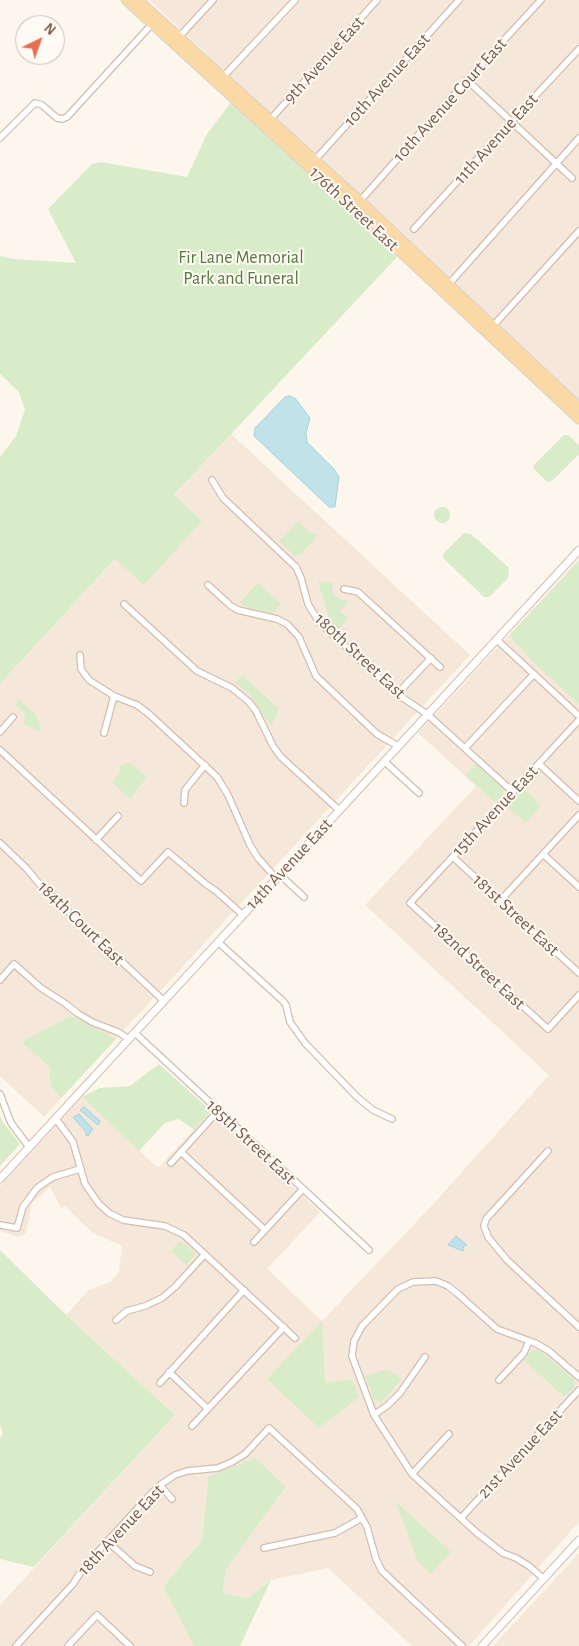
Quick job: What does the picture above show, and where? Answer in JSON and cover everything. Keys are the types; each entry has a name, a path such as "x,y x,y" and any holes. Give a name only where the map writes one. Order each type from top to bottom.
{"main road":[{"name":"176th Street East","path":"126,0 408,258 579,419"},
{"name":"176th Street East","path":"138,0 360,201 579,407"},
{"path":"142,15 152,18 174,38 180,38"},
{"path":"187,56 195,57 217,77 222,78"},
{"path":"408,258 416,261 442,283 449,284"},
{"path":"568,410 579,414"}],"street":[{"path":"180,38 213,0"},
{"path":"222,78 295,0"},
{"name":"9th Avenue East","path":"270,120 377,0"},
{"name":"10th Avenue East","path":"315,160 459,0"},
{"name":"10th Avenue Court East","path":"360,201 541,0"},
{"path":"0,138 37,103 42,104 57,118 67,117 152,24"},
{"name":"11th Avenue East","path":"414,229 579,49"},
{"path":"467,80 572,178"},
{"path":"449,284 579,138"},
{"path":"493,326 579,231"},
{"name":"180th Street East","path":"212,480 223,498 296,567 314,616 397,694 428,714 513,792"},
{"name":"14th Avenue East","path":"0,1179 579,550"},
{"path":"208,585 238,610 277,619 287,624 299,637 316,676 377,734 398,746"},
{"path":"344,589 358,592 440,667"},
{"path":"124,604 197,671 232,688 245,698 256,711 273,746 281,757 339,810"},
{"path":"496,639 579,716"},
{"path":"80,656 80,665 84,675 94,684 114,696 137,705 149,714 217,777 228,795 243,831 258,858 278,877 304,897"},
{"path":"397,694 431,658"},
{"path":"465,748 534,674"},
{"path":"104,733 114,696"},
{"path":"0,732 14,717"},
{"name":"15th Avenue East","path":"410,903 579,720"},
{"path":"0,750 141,881 168,852 243,915"},
{"path":"384,761 419,793"},
{"path":"539,764 579,801"},
{"path":"184,803 185,790 205,765"},
{"path":"500,900 579,815"},
{"path":"96,840 118,816"},
{"name":"184th Court East","path":"0,843 27,868 41,886 164,1001"},
{"path":"543,854 579,887"},
{"name":"181st Street East","path":"453,857 579,973"},
{"name":"182nd Street East","path":"410,903 548,1030 579,996"},
{"path":"218,942 283,1001 286,1005 290,1022 305,1043 357,1098 373,1110 392,1119"},
{"path":"0,980 14,964 41,988 77,1013 129,1039"},
{"name":"185th Street East","path":"135,1033 302,1190 369,1250"},
{"path":"0,1094 11,1123 30,1147"},
{"path":"171,1163 218,1111"},
{"path":"56,1119 73,1142 85,1184 92,1196 109,1212 123,1220 165,1226 184,1235 295,1338"},
{"path":"548,1151 486,1219 485,1228 488,1237 508,1260 579,1327"},
{"path":"181,1152 265,1230"},
{"path":"0,1225 17,1228 23,1207 37,1188 53,1177 80,1169"},
{"path":"254,1242 302,1190"},
{"path":"116,1320 127,1311 145,1306 162,1298 175,1287 205,1254"},
{"path":"543,1578 529,1566 494,1547 412,1474 374,1415 352,1356 354,1341 362,1326 398,1289 408,1284 436,1281 448,1286 497,1329 549,1351 579,1377"},
{"path":"160,1383 244,1290"},
{"path":"192,1426 284,1327"},
{"path":"499,1380 524,1352 529,1341"},
{"path":"374,1415 400,1393 425,1357"},
{"path":"169,1372 208,1409"},
{"name":"21st Avenue East","path":"461,1518 579,1390"},
{"name":"18th Avenue East","path":"16,1646 73,1584 84,1567 107,1541 160,1485 174,1475 187,1471 218,1468 232,1462 245,1454 269,1428 357,1509 362,1518"},
{"path":"412,1474 449,1434"},
{"path":"160,1485 172,1499"},
{"path":"264,1548 335,1533 362,1518 367,1527 376,1559 382,1571 462,1646"},
{"path":"482,1646 579,1540"},
{"path":"107,1541 135,1566 150,1572"},
{"path":"68,1646 97,1615 130,1646"}],"shaded area":[{"path":"149,0 579,0 579,400 243,88"},
{"path":"231,434 470,655 44,1117 0,1076 0,684"},
{"path":"579,559 579,1522 469,1646 412,1646 328,1568 271,1580 248,1598 223,1594 226,1569 286,1487 208,1477 202,1540 163,1587 194,1646 0,1646 0,1605 175,1415 66,1315 89,1290 110,1282 119,1272 122,1246 93,1233 65,1206 61,1208 50,1187 32,1203 26,1233 18,1237 0,1231 0,1186 82,1097 158,1168 211,1111 320,1212 267,1269 322,1321 436,1201 549,1075 365,905 476,786 418,733"},
{"path":"579,1553 579,1646 493,1646"}],"green space":[{"name":"Fir Lane Memorial Park and Funeral","path":"231,102 397,257 174,495 202,521 144,585 115,559 0,684 0,457 16,436 25,410 19,392 0,374 0,256 14,259 76,263 48,209 92,164 101,162 187,177 207,134"},
{"path":"564,435 568,435 579,445 579,454 552,481 547,482 533,466"},
{"path":"442,507 450,515 442,523 434,515"},
{"path":"298,521 309,532 318,535 300,555 295,556 279,541"},
{"path":"464,533 471,534 508,567 508,578 489,597 484,597 443,558 444,553"},
{"path":"579,561 579,704 528,657 512,639 511,634"},
{"path":"318,581 333,583 332,590 335,596 342,600 348,600 340,611 348,618 338,630 330,621"},
{"path":"258,583 281,604 273,613 251,609 239,603"},
{"path":"242,675 279,709 271,726 250,694 235,683"},
{"path":"18,698 37,716 41,732 24,724 24,712 16,706"},
{"path":"130,763 147,777 130,799 112,782 120,772 119,766"},
{"path":"476,764 503,789 503,795 495,803 465,775"},
{"path":"524,788 541,806 526,823 507,807"},
{"path":"71,1016 116,1039 61,1098 50,1085 50,1067 22,1042"},
{"path":"159,1064 211,1111 194,1130 179,1119 165,1123 139,1151 82,1097 100,1088 130,1086"},
{"path":"0,1116 20,1144 0,1166"},
{"path":"180,1241 195,1253 186,1265 171,1251"},
{"path":"0,1250 66,1315 175,1415 34,1567 0,1559 0,1438 3,1434 0,1425"},
{"path":"322,1321 325,1383 352,1379 359,1397 319,1428 267,1379"},
{"path":"536,1349 547,1356 574,1380 575,1386 564,1397 525,1361 529,1352"},
{"path":"387,1369 402,1379 382,1402 375,1401 365,1376"},
{"path":"255,1458 286,1487 226,1569 223,1593 248,1598 271,1580 240,1646 194,1646 163,1587 202,1540 208,1477"},
{"path":"396,1502 451,1552 431,1574 418,1562"}],"water":[{"path":"285,397 295,398 310,418 306,433 307,442 334,469 339,477 335,507 329,507 254,436 255,428"},
{"path":"84,1107 100,1121 98,1125 80,1110"},
{"path":"79,1114 93,1129 88,1136 73,1117"},
{"path":"456,1236 467,1245 463,1247 463,1251 448,1245"}]}
